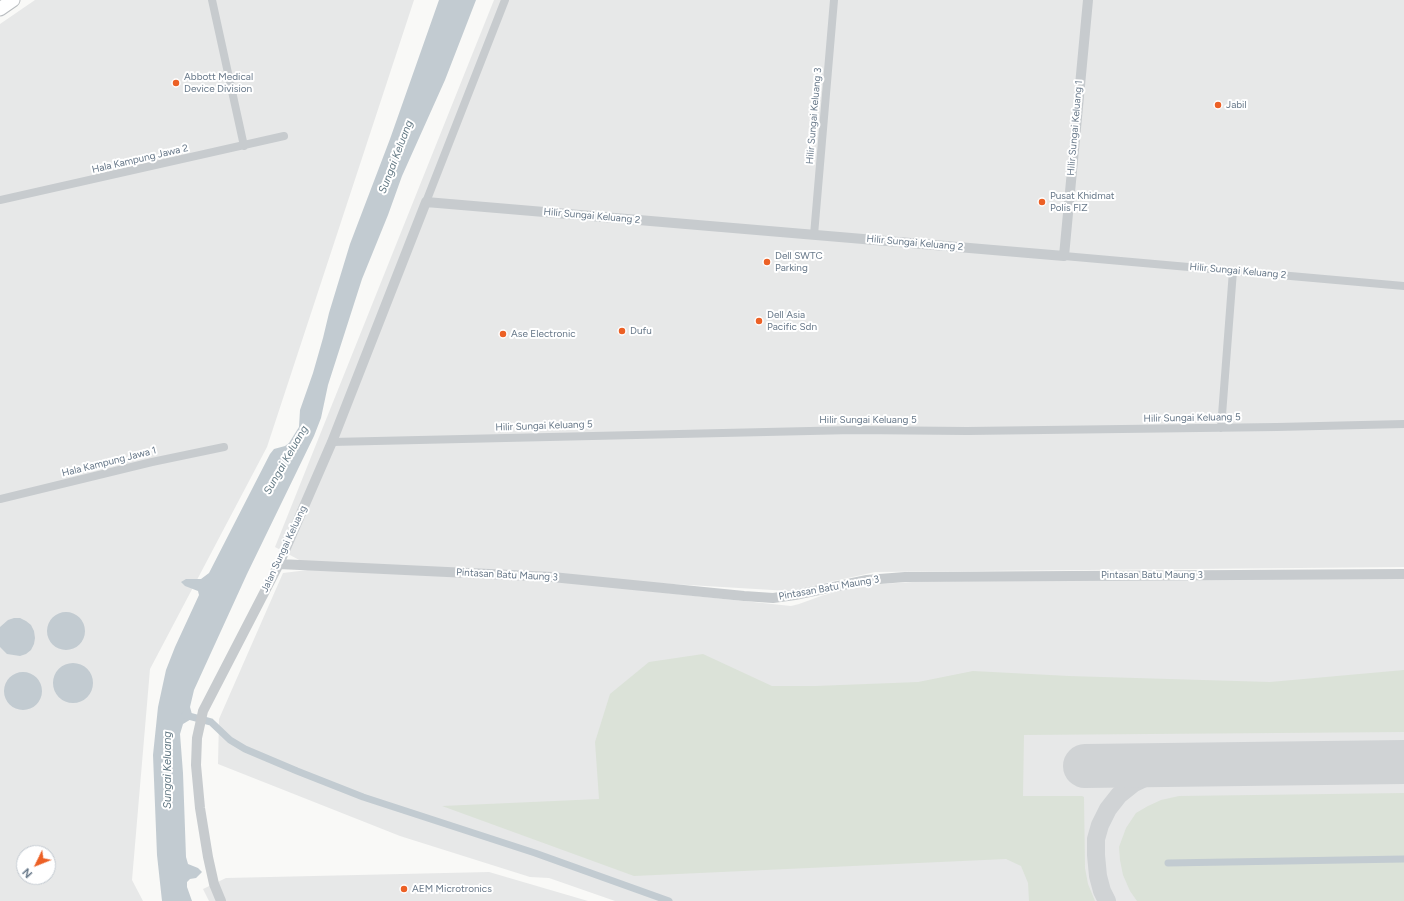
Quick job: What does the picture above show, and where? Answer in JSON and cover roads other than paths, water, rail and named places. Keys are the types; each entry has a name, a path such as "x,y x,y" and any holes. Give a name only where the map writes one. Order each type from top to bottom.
{"highway":[{"path":"0,3 4,0"},
{"path":"0,9 13,0"}],"street":[{"path":"212,0 244,146"},
{"path":"426,202 505,0"},
{"name":"Hilir Sungai Keluang 3","path":"814,235 834,0"},
{"name":"Hilir Sungai Keluang 1","path":"1064,256 1088,0"},
{"name":"Hala Kampung Jawa 2","path":"0,200 284,136"},
{"name":"Hilir Sungai Keluang 2","path":"426,202 1404,286"},
{"name":"Jalan Sungai Keluang","path":"221,901 214,884 200,808 196,765 197,738 203,711 279,564 332,442 426,202"},
{"path":"1221,428 1233,271"},
{"name":"Hilir Sungai Keluang 5","path":"332,442 853,430 967,431 1404,424"},
{"name":"Hala Kampung Jawa 1","path":"0,499 152,462 224,447"},
{"name":"Pintasan Batu Maung 3","path":"279,564 552,577 773,598 867,580 905,577 1404,574"}],"water":[{"name":"Sungai Keluang","path":"439,0 476,0 445,80 402,176 362,279 328,385 321,418 314,436 247,574 194,690 190,707 193,718 183,724 180,734 186,857 188,864 198,868 202,872 196,878 190,879 187,882 187,887 192,901 162,901 157,855 153,755 158,707 166,670 199,595 198,591 185,586 181,582 186,579 201,579 209,573 270,454 274,449 285,446 289,443 299,427 300,410 313,373 350,244 390,139"},
{"path":"66,612 76,615 82,621 85,631 82,641 76,647 66,650 56,647 50,641 47,631 50,621 56,615"},
{"path":"20,618 26,621 31,625 34,631 35,638 31,650 20,656 7,654 0,647 0,627 8,620"},
{"path":"73,663 81,665 87,669 91,675 93,683 91,691 87,697 81,701 73,703 65,701 59,697 55,691 53,683 55,675 59,669 65,665"},
{"path":"19,672 27,672 37,677 41,684 41,698 37,705 27,710 19,710 9,705 7,702 4,695 4,687 9,677 12,675"}],"waterway":[{"path":"185,715 211,722 230,740 245,749 363,797 535,853 669,901"},
{"path":"1168,863 1404,859"}],"place":[{"name":"Abbott Medical Device Division","path":"176,83"},
{"name":"Jabil","path":"1218,105"},
{"name":"Pusat Khidmat Polis FIZ","path":"1042,202"},
{"name":"Dell SWTC Parking","path":"767,262"},
{"name":"Dell Asia Pacific Sdn","path":"759,321"},
{"name":"Dufu","path":"622,331"},
{"name":"Ase Electronic","path":"503,334"},
{"name":"AEM Microtronics","path":"404,889"}]}
